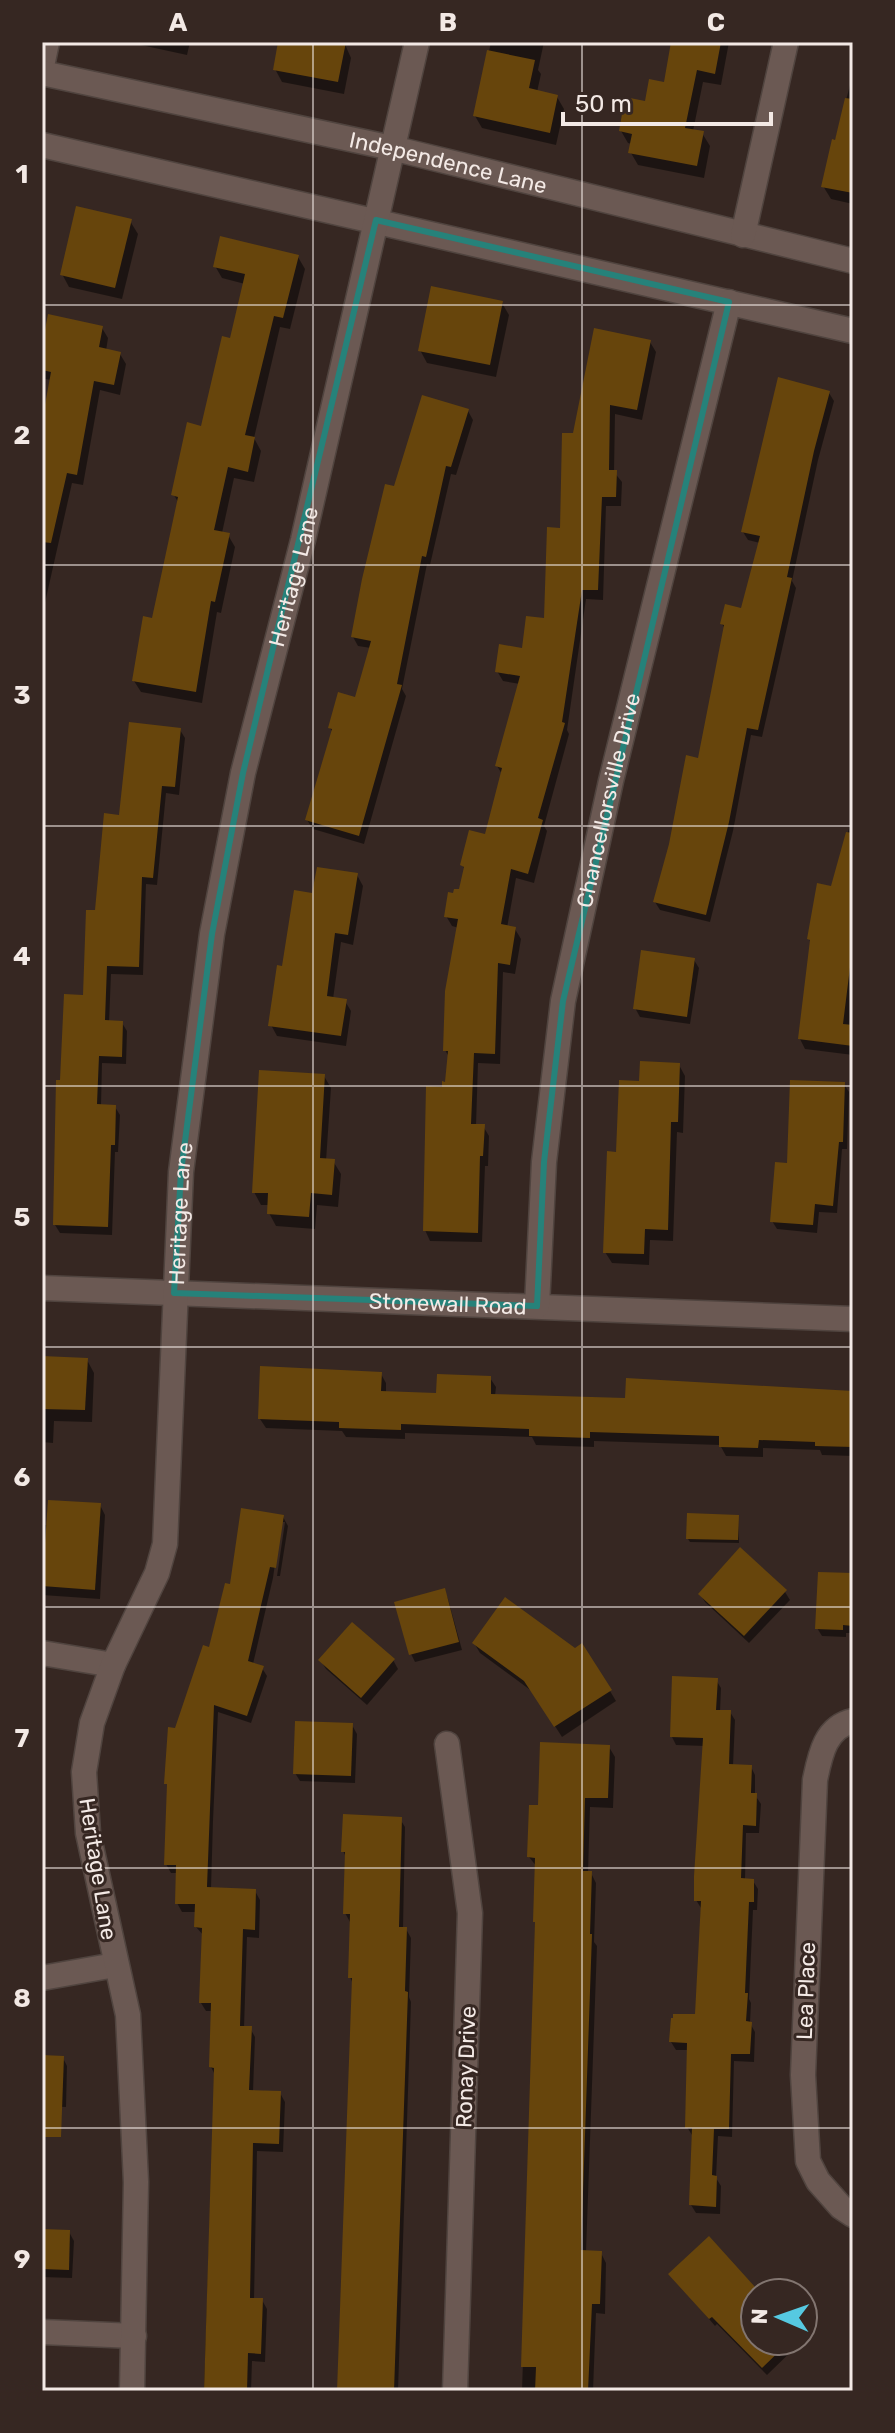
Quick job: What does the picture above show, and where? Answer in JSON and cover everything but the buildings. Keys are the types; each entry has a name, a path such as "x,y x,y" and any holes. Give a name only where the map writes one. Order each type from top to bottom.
{"street":[{"path":"42,66 47,42"},
{"name":"Heritage Lane","path":"132,2391 136,2182 128,2015 88,1833 84,1772 92,1723 113,1665 157,1573 165,1544 181,1172 212,934 243,773 303,540 417,42"},
{"path":"743,235 786,42"},
{"name":"Independence Lane","path":"42,73 392,148 853,261"},
{"path":"42,145 853,331"},
{"name":"Chancellorsville Drive","path":"537,1306 544,1162 563,1001 611,781 729,302"},
{"name":"Stonewall Road","path":"42,1288 853,1319"},
{"path":"42,1653 113,1665"},
{"name":"Lea Place","path":"853,1721 838,1727 821,1750 815,1780 803,2075 808,2161 818,2181 841,2207 853,2215"},
{"name":"Ronay Drive","path":"447,1744 470,1913 455,2391"},
{"path":"42,1978 115,1965"},
{"path":"42,2332 134,2336"}],"highlighted area":[{"path":"376,220 729,302 563,1001 544,1162 537,1306 174,1293 181,1172 212,934 243,773"}]}
